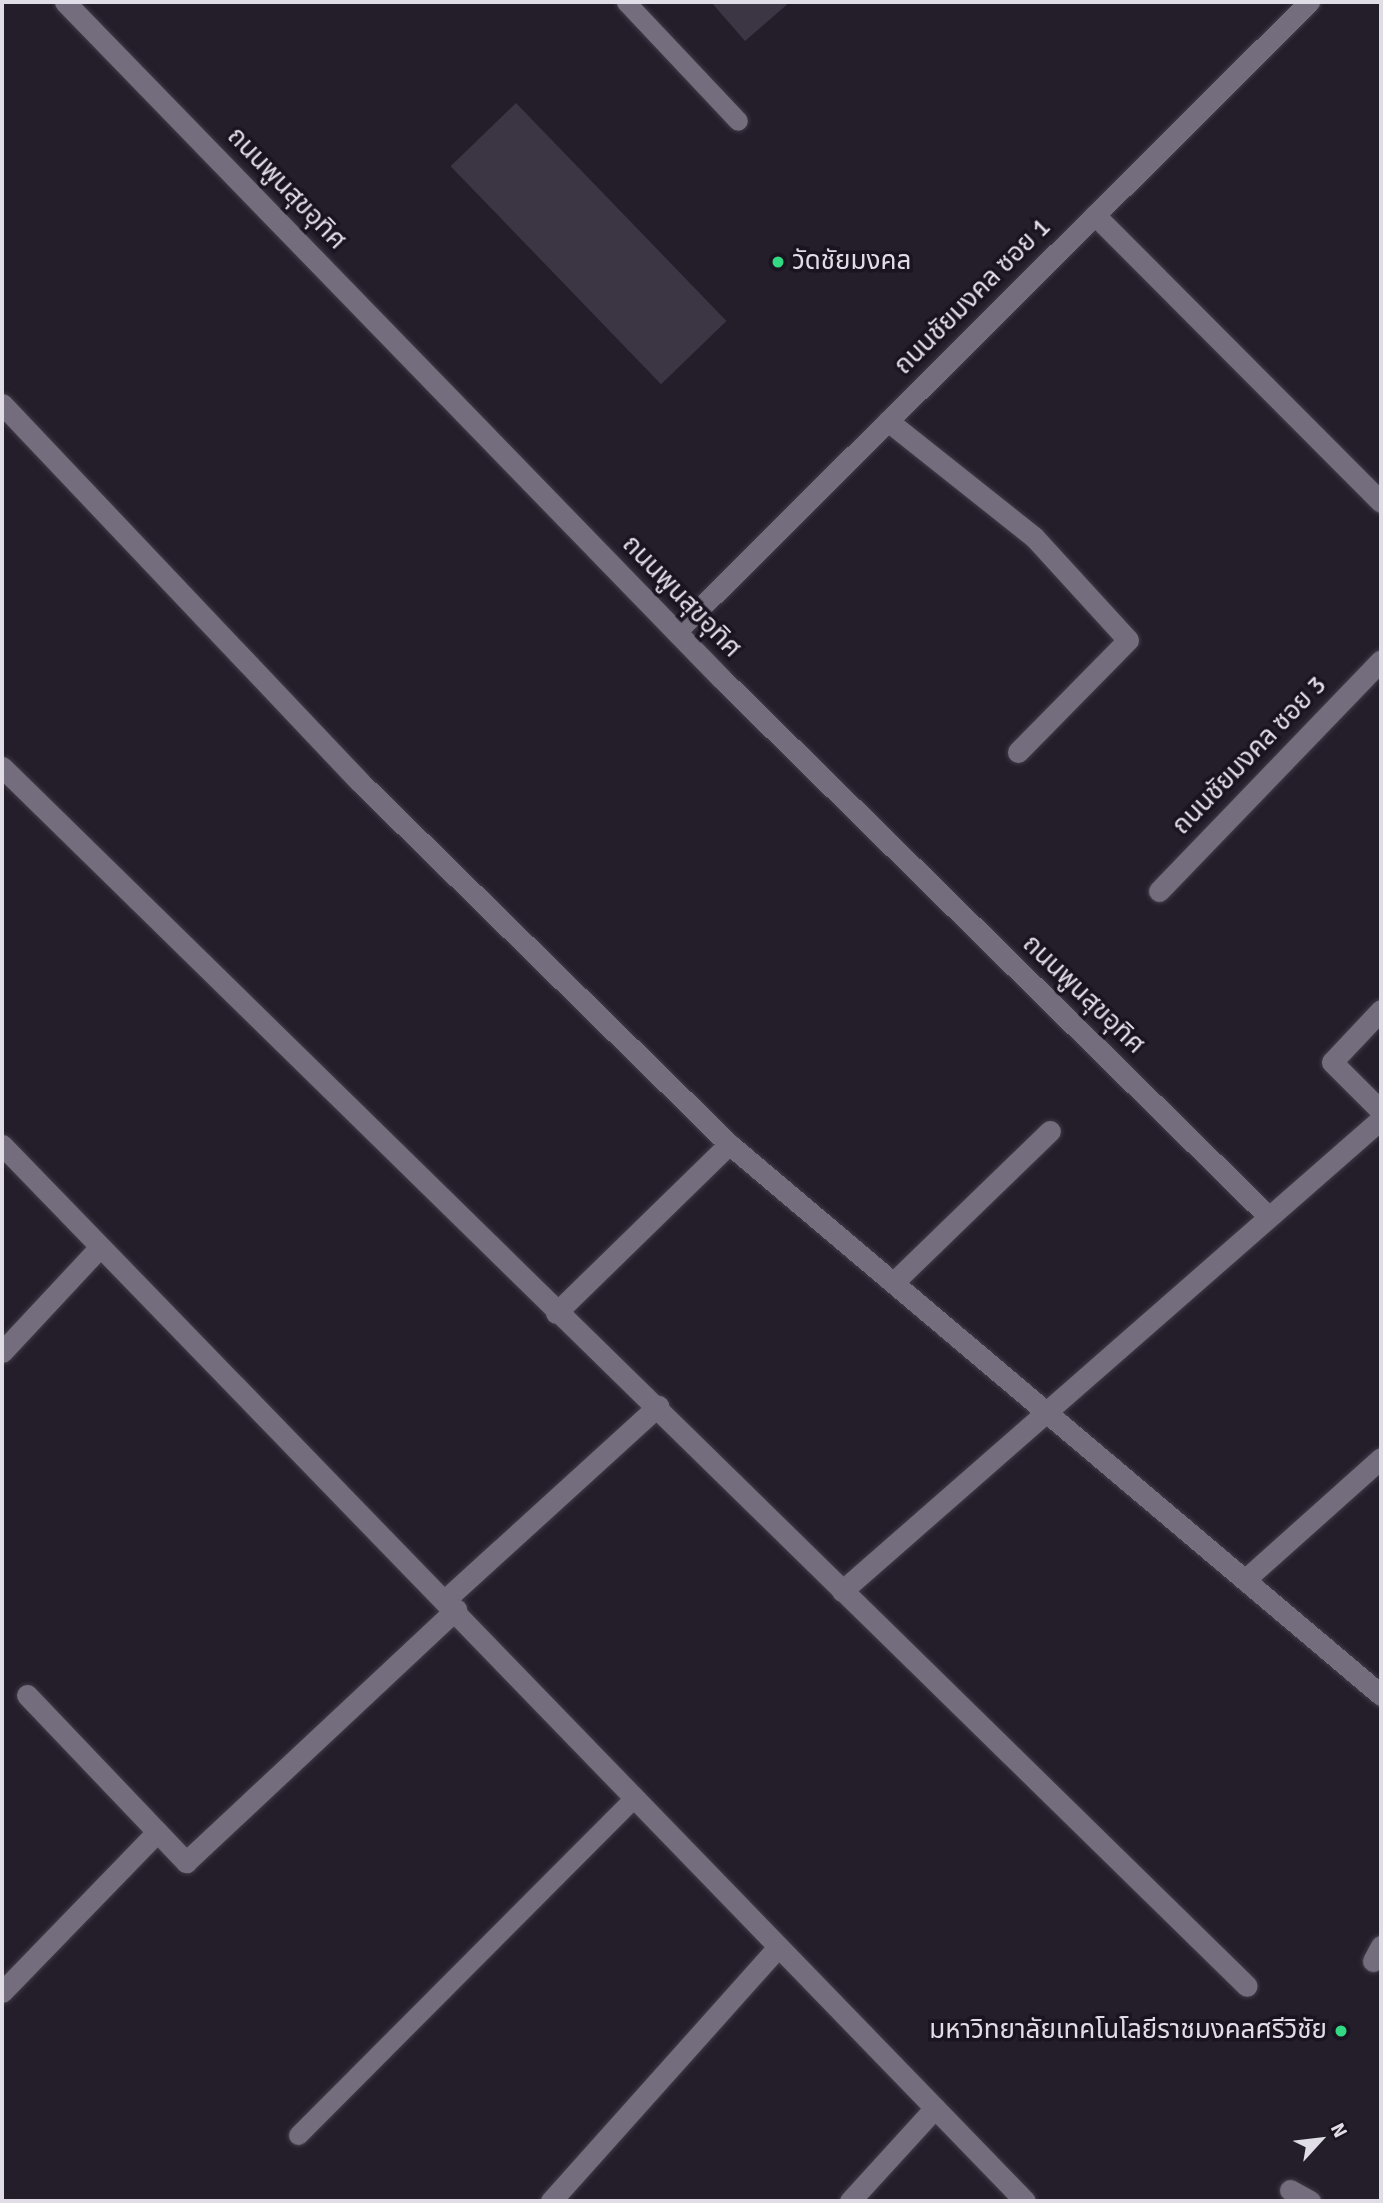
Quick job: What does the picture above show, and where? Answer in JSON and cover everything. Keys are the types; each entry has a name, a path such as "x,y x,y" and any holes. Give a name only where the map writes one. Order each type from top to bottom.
{"street":[{"name":"ถนนพูนสุขอุทิศ","path":"65,2 676,632 1269,1217"},
{"name":"ถนนชัยมงคล ซอย 1","path":"676,632 1309,2"},
{"path":"1095,215 1381,502"},
{"path":"2,404 360,782 729,1144 1248,1577 1381,1695"},
{"path":"888,421 1034,537 1128,640 1018,752"},
{"name":"ถนนชัยมงคล ซอย 3","path":"1159,891 1381,660"},
{"path":"2,767 556,1313 658,1406 842,1591 1247,1986"},
{"path":"1381,1010 1332,1062 1381,1111"},
{"path":"842,1591 1381,1119"},
{"path":"894,1282 1050,1131"},
{"path":"556,1313 729,1144"},
{"path":"4,1150 451,1604 1025,2201"},
{"path":"2,1352 99,1248"},
{"path":"27,1695 186,1862 658,1406"},
{"path":"1248,1577 1381,1458"},
{"path":"2,1992 157,1832"},
{"path":"551,2201 778,1947"},
{"path":"850,2201 935,2108"},
{"path":"1290,2190 1310,2201"}],"lane":[{"path":"626,2 738,121"},
{"path":"298,2135 635,1797"}],"building":[{"path":"711,2 790,2 745,41"},
{"path":"516,103 726,321 661,384 451,166"}],"place":[{"name":"วัดชัยมงคล","path":"778,262"},
{"name":"มหาวิทยาลัยเทคโนโลยีราชมงคลศรีวิชัย","path":"1341,2031"}]}
